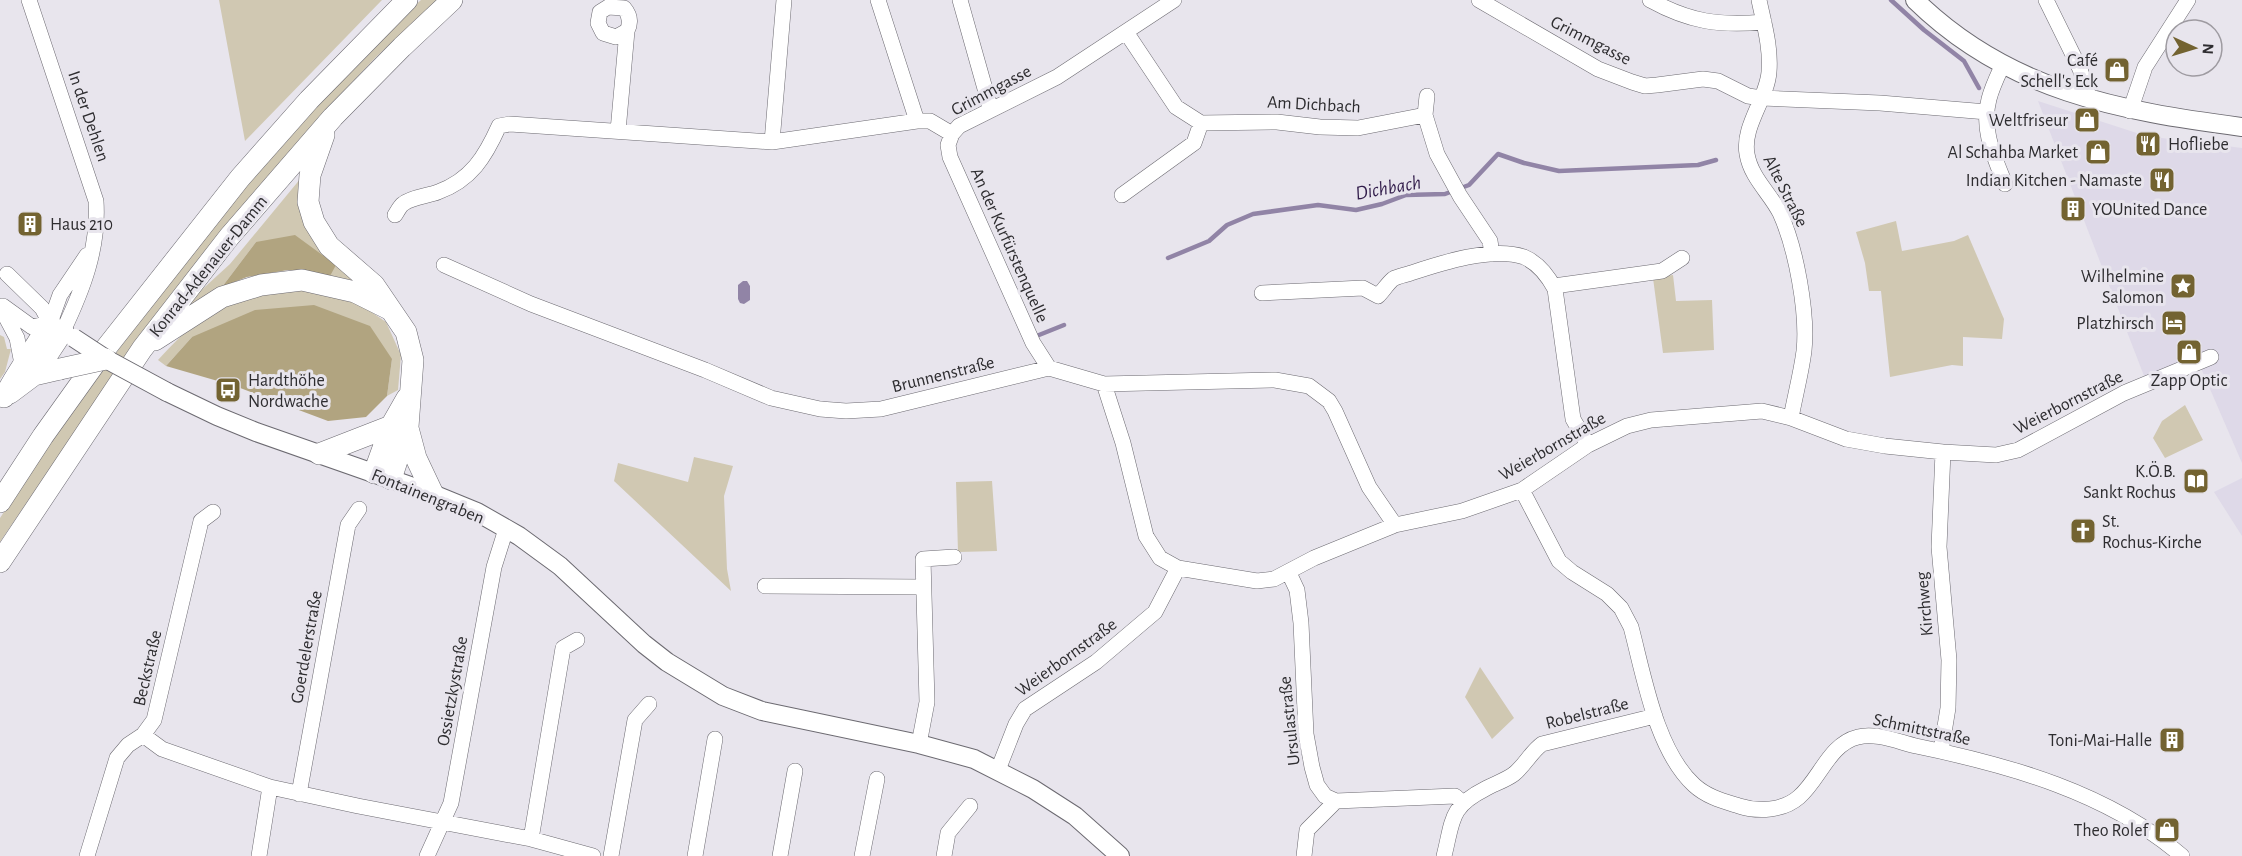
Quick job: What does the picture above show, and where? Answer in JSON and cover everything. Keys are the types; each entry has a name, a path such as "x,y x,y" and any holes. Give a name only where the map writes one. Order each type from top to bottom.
{"main road":[{"name":"Konrad-Adenauer-Damm","path":"0,502 43,436 106,348 240,178 309,100 407,0"},
{"name":"Konrad-Adenauer-Damm","path":"0,562 142,349 229,237 333,117 402,46 452,0"},
{"path":"333,117 319,147 310,175 308,202 314,222 329,246 374,285 406,332 413,360 413,378 409,395 383,476"},
{"path":"142,349 222,297 261,285 302,280 355,292 391,310"},
{"path":"2,398 28,370 34,350 62,331"},
{"path":"28,370 60,369 106,359"},
{"path":"318,454 399,427"},
{"path":"399,427 433,494"}],"street":[{"name":"In der Dehlen","path":"29,0 96,201 98,224 93,246 60,295 62,331"},
{"path":"772,142 784,0"},
{"path":"878,0 917,120"},
{"path":"960,0 991,110"},
{"name":"Grimmgasse","path":"394,215 403,203 455,185 472,173 481,161 499,126 510,124 772,142 917,120 930,121 952,134 959,126 1058,77 1174,0"},
{"name":"Grimmgasse","path":"1479,0 1598,69 1632,82 1645,86 1657,86 1703,79 1718,81 1748,96 1762,98"},
{"path":"1650,0 1694,20 1730,25 1764,22"},
{"name":"Alte Straße","path":"1759,0 1769,45 1769,73 1747,136 1746,153 1752,171 1779,212 1788,233 1797,269 1803,316 1804,350 1791,418"},
{"path":"1915,0 1965,41 2003,64 2045,85 2130,111 2242,127"},
{"path":"2046,0 2080,69 2090,100"},
{"path":"2130,111 2145,67 2188,0"},
{"path":"618,131 627,31"},
{"path":"1122,195 1194,143 1201,123 1176,107 1126,32"},
{"path":"2003,64 1989,97 1987,112 1988,139 2005,184"},
{"path":"1427,96 1425,115 1437,154 1490,241 1492,254"},
{"path":"1762,98 1880,103 1987,112"},
{"name":"Am Dichbach","path":"1201,123 1255,121 1358,128 1425,115"},
{"name":"An der Kurfürstenquelle","path":"952,134 948,145 950,157 1033,343 1049,368"},
{"path":"1262,293 1363,288 1378,296 1393,279 1437,264 1492,254 1523,257 1546,273 1554,286 1573,419 1588,446"},
{"path":"1554,286 1662,271 1682,258"},
{"name":"Brunnenstraße","path":"444,265 531,304 705,370 771,398 820,409 846,411 881,409 1049,368 1104,384 1275,380 1309,386 1329,401 1369,488 1395,525"},
{"name":"Fontainengraben","path":"4,277 27,294 62,331 106,359 168,392 217,416 477,512 560,566 660,656 690,678 723,696 762,711 919,744 974,759 1033,789 1075,816 1120,856"},
{"path":"27,294 11,294 0,304 17,338 28,370"},
{"name":"Fontainengraben","path":"0,304 32,327 62,331"},
{"name":"Weierbornstraße","path":"998,770 1016,724 1025,709 1096,662 1155,612 1178,568 1257,580 1274,579 1314,558 1395,525 1462,511 1522,490 1588,446 1627,426 1651,420 1762,411 1791,418 1846,439 1943,453 1996,455 2018,450 2124,393 2211,357"},
{"path":"1104,384 1123,443 1146,536 1160,558 1178,568"},
{"name":"Kirchweg","path":"1941,751 1948,708 1949,660 1939,547 1943,453"},
{"name":"Schmittstraße","path":"1522,490 1559,561 1607,594 1621,608 1631,627 1666,748 1681,772 1696,787 1714,798 1746,808 1766,810 1784,806 1800,797 1837,748 1848,740 1862,736 1875,737 1941,751 2027,774 2078,794 2129,818 2168,843 2182,856"},
{"name":"Goerdelerstraße","path":"299,794 348,525 359,509"},
{"name":"Beckstraße","path":"87,856 117,758 128,745 143,735 154,720 201,521 213,512"},
{"name":"Ossietzkystraße","path":"428,856 451,803 494,567 506,529"},
{"path":"919,744 927,702 923,559 954,557"},
{"name":"Ursulastraße","path":"1289,573 1297,590 1306,734 1312,767 1317,785 1325,796 1336,801"},
{"path":"765,586 923,587"},
{"path":"531,839 563,648 577,640"},
{"path":"611,856 635,720 649,704"},
{"name":"Robelstraße","path":"1462,802 1513,775 1542,744 1655,716"},
{"path":"143,735 162,749 270,787 531,839 593,856"},
{"path":"695,856 715,740"},
{"path":"780,856 795,771"},
{"path":"862,856 877,779"},
{"path":"259,856 270,787"},
{"path":"1304,856 1307,830 1336,801 1455,796 1462,802 1456,812 1444,856"},
{"path":"944,856 948,833 970,806"}],"shaded area":[{"path":"219,0 382,0 245,141"},
{"path":"421,0 438,0 376,57 324,112 105,387 0,542 0,518 57,432 196,246 291,132 393,25"},
{"path":"2038,101 2146,136 2242,148 2242,463 2197,359 2146,381"},
{"path":"301,178 302,193 365,289 330,276 256,242 222,287 181,313 195,296 230,264"},
{"path":"1896,221 1902,251 1954,241 1968,235 2004,319 2002,339 1963,337 1963,366 1952,365 1890,377 1881,291 1869,291 1865,263 1856,232"},
{"path":"295,235 336,265 330,276 288,270 247,277 222,287 256,242"},
{"path":"1673,275 1676,301 1712,300 1714,350 1663,353 1653,278"},
{"path":"747,281 750,286 750,300 744,304 738,299 738,285"},
{"path":"306,288 354,300 386,322 401,355 398,390 387,396 392,359 192,337 166,366 158,360 203,317 229,302 260,292"},
{"path":"314,305 370,326 392,359 387,396 366,417 328,421 235,386 166,366 192,337 255,310"},
{"path":"0,335 4,337 7,349 11,349 5,372 0,379"},
{"path":"2185,405 2203,440 2165,458 2153,438 2162,421"},
{"path":"694,457 733,466 724,496 727,569 731,591 614,481 618,463 688,482"},
{"path":"2242,478 2242,536 2214,492"},
{"path":"992,481 997,551 958,552 956,482"},
{"path":"1480,667 1514,718 1492,739 1465,697"}],"waterway":[{"path":"1891,0 1924,30 1964,61 1979,88"},
{"name":"Dichbach","path":"1168,258 1209,241 1227,225 1253,214 1318,205 1356,210 1406,195 1445,194 1469,185 1498,154 1559,171 1698,165 1716,160"},
{"name":"Dichbach","path":"1039,335 1064,325"}],"place":[{"name":"Café Schell's Eck","path":"2117,70"},
{"name":"Weltfriseur","path":"2087,120"},
{"name":"Hofliebe","path":"2148,144"},
{"name":"Al Schahba Market","path":"2098,152"},
{"name":"Indian Kitchen - Namaste","path":"2162,180"},
{"name":"YOUnited Dance","path":"2073,209"},
{"name":"Haus 210","path":"30,224"},
{"name":"Wilhelmine Salomon","path":"2183,286"},
{"name":"Platzhirsch","path":"2174,323"},
{"name":"Zapp Optic","path":"2189,352"},
{"name":"Hardthöhe Nordwache","path":"228,390"},
{"name":"K.Ö.B. Sankt Rochus","path":"2196,481"},
{"name":"St. Rochus-Kirche","path":"2083,531"},
{"name":"Toni-Mai-Halle","path":"2172,740"},
{"name":"Theo Rolef","path":"2167,830"}]}
